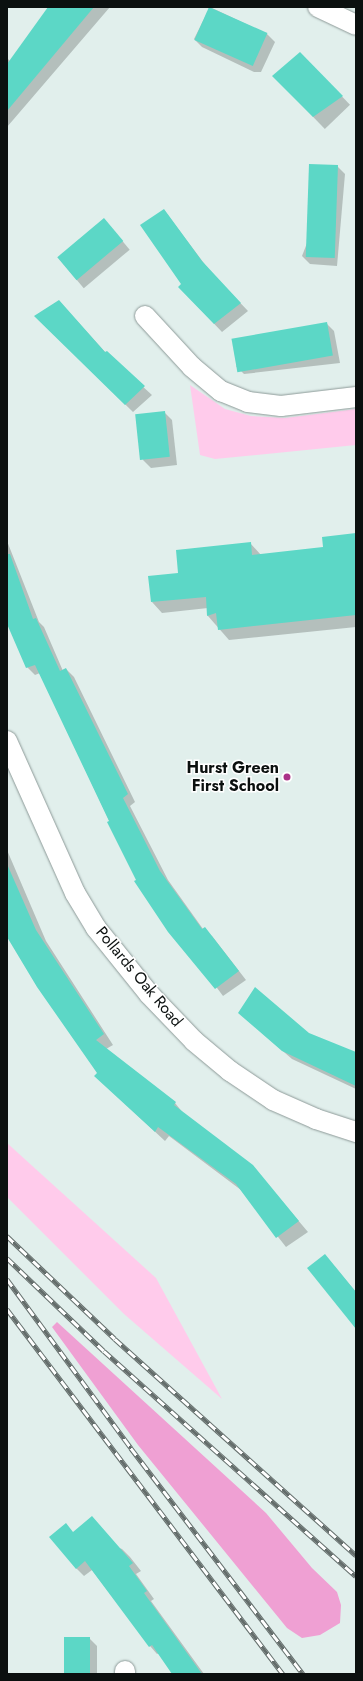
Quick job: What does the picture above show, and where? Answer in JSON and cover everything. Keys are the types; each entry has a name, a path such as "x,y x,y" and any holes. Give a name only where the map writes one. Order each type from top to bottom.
{"street":[{"path":"318,7 356,25"},
{"path":"145,316 204,376 221,391 248,402 281,406 356,397"},
{"name":"Pollards Oak Road","path":"7,741 75,893 96,928 149,994 194,1041 230,1071 273,1100 316,1119 356,1132"}],"shaded area":[{"path":"190,385 225,409 251,416 285,418 356,409 356,445 215,459 200,455"},
{"path":"7,1143 156,1278 222,1399 124,1314 7,1197"},
{"path":"57,1322 266,1513 312,1568 337,1592 341,1605 340,1623 320,1635 302,1638 287,1628 138,1445 52,1327"}],"building":[{"path":"48,7 94,7 7,111 7,64"},
{"path":"209,7 267,33 253,66 194,40"},
{"path":"300,52 343,96 313,117 272,76"},
{"path":"309,164 338,165 335,258 306,257"},
{"path":"164,209 202,261 241,303 214,324 178,287 181,284 140,225"},
{"path":"104,218 123,241 77,280 57,257"},
{"path":"59,300 105,352 107,351 145,386 125,405 34,316"},
{"path":"327,322 333,355 237,372 231,339"},
{"path":"165,411 170,457 140,460 135,414"},
{"path":"356,533 356,615 218,630 216,613 207,616 206,597 151,602 148,576 178,573 176,550 251,542 252,555 323,547 322,537"},
{"path":"7,554 10,554 33,619 36,618 60,671 66,668 128,794 123,798 160,871 202,929 205,927 239,971 215,989 168,932 134,881 136,880 107,822 109,821 35,665 26,668 7,624"},
{"path":"7,864 36,930 104,1034 96,1040 176,1102 174,1105 253,1165 299,1221 276,1238 236,1184 158,1127 155,1132 94,1076 97,1073 37,987 7,937"},
{"path":"255,987 309,1033 356,1052 356,1086 282,1051 238,1013"},
{"path":"325,1254 356,1292 356,1329 307,1268"},
{"path":"92,1516 133,1563 129,1566 147,1591 144,1593 202,1674 172,1674 152,1645 149,1647 85,1561 76,1569 49,1537 66,1523 73,1532"},
{"path":"64,1637 90,1637 90,1674 64,1674"}],"railway":[{"path":"7,1236 115,1339 356,1555"},
{"path":"7,1258 104,1351 356,1576"},
{"path":"7,1279 131,1448 303,1674"},
{"path":"7,1309 283,1674"}],"place":[{"name":"Hurst Green First School","path":"287,777"}]}
